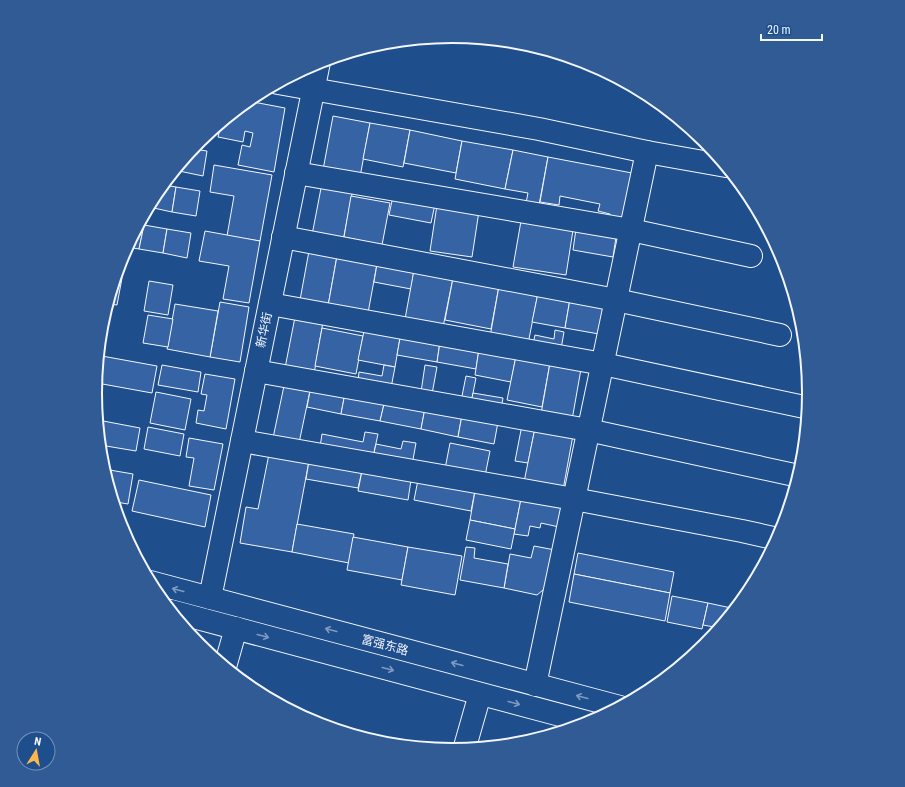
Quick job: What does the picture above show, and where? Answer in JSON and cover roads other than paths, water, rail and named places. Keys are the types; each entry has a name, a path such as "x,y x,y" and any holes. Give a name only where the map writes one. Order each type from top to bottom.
{"street":[{"name":"新华街","path":"210,598 317,70"},
{"path":"287,85 539,128 647,152 718,165"},
{"path":"535,685 647,152"},
{"path":"296,173 631,230 750,256"},
{"path":"283,237 616,300 780,335"},
{"path":"270,304 602,364 802,407"},
{"path":"256,371 588,430 793,475"},
{"path":"242,441 574,499 772,538"},
{"name":"富强东路","path":"159,584 612,706"},
{"name":"富强东路","path":"179,613 579,720"},
{"path":"227,662 236,628"},
{"path":"466,743 480,694"}]}
